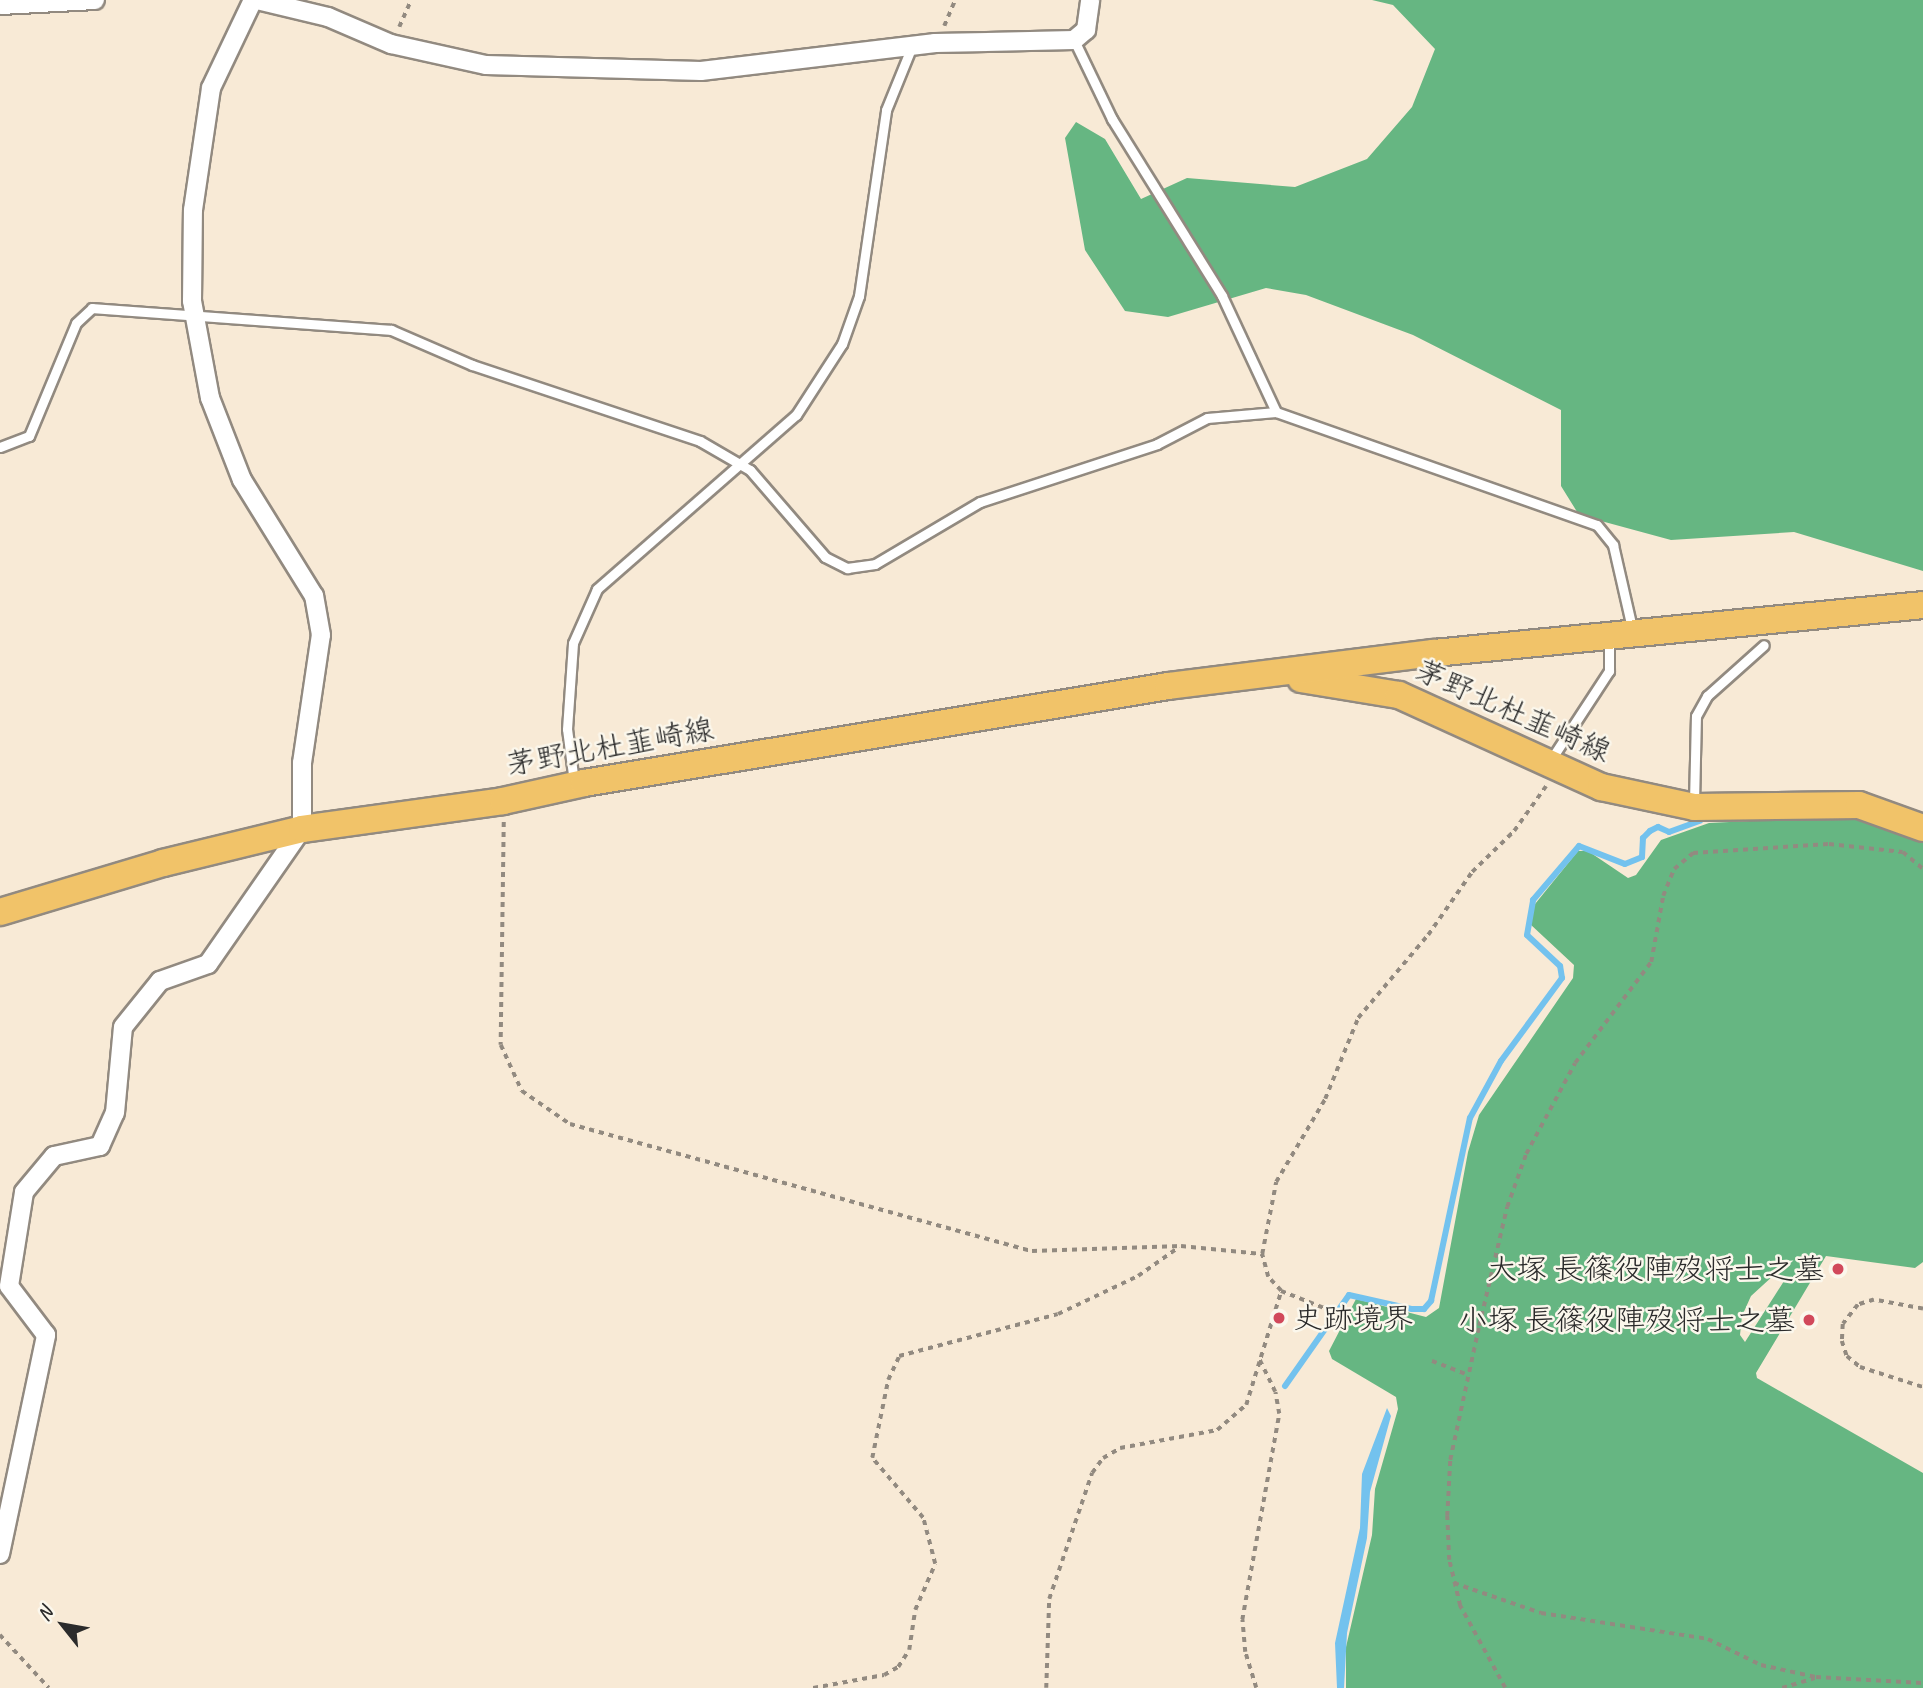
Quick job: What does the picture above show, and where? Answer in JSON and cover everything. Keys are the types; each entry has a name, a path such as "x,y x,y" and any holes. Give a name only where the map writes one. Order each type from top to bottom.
{"main road":[{"name":"茅野北杜韮崎線","path":"0,912 163,863 302,830 503,801 574,785 1240,675 1923,605"},
{"name":"茅野北杜韮崎線","path":"1240,675 1335,682 1399,695 1601,788 1694,807 1860,805 1923,828"}],"street":[{"path":"0,5 94,0"},
{"path":"0,1555 46,1335 9,1286 24,1192 54,1156 100,1146 116,1113 123,1027 160,981 208,964 302,830 302,763 321,635 314,596 242,480 210,398 194,313 192,221 211,89 255,0 328,17 391,44 486,65 701,71 912,46 1074,40 1086,30 1090,0"}],"lane":[{"path":"1074,40 1112,119 1223,296 1276,412"},
{"path":"574,785 567,729 573,643 597,589 796,415 831,366 853,317 877,151 886,110 912,46"},
{"path":"0,447 29,436 82,313 92,308 194,313 391,330 472,365 700,441 740,463 825,556 847,568 875,564 980,502 1157,444 1207,418 1276,412 1597,525 1613,545 1621,637 1609,671 1553,768"},
{"path":"1694,807 1696,716 1707,696 1764,645"}],"path":[{"path":"391,44 411,0"},
{"path":"1334,1311 1281,1291 1268,1277 1262,1254 1276,1182 1325,1099 1358,1018 1428,935 1472,872 1514,831 1553,768"},
{"path":"503,801 501,1045 522,1091 570,1124 1032,1251 1181,1246 1262,1254"},
{"path":"1505,1688 1460,1606 1454,1583 1447,1527 1450,1460 1507,1207 1526,1154 1575,1063 1651,962 1662,897 1674,869 1693,853 1712,849 1829,844 1903,852 1923,869"},
{"path":"813,1688 884,1675 898,1667 909,1650 915,1611 935,1564 923,1518 872,1458 888,1380 900,1356 1058,1314 1138,1276 1181,1246"},
{"path":"1046,1688 1049,1599 1092,1473 1103,1458 1120,1448 1217,1430 1235,1419 1246,1405 1258,1357 1281,1291"},
{"path":"1923,1309 1874,1300 1858,1305 1843,1324 1842,1341 1847,1356 1860,1367 1923,1387"},
{"path":"1256,1688 1245,1652 1242,1620 1279,1414 1275,1392 1258,1357"},
{"path":"1432,1361 1469,1375"},
{"path":"1454,1583 1541,1613 1708,1639 1761,1664 1815,1678 1923,1683"},
{"path":"0,1635 49,1688"},
{"path":"1782,1688 1815,1678"}],"green space":[{"path":"1372,0 1923,0 1923,571 1794,532 1671,540 1579,515 1561,486 1561,410 1413,335 1306,295 1266,288 1168,317 1125,311 1085,250 1065,138 1076,122 1105,139 1141,199 1187,178 1295,187 1367,159 1412,107 1435,49 1393,5"},
{"path":"1847,816 1894,828 1923,841 1923,1262 1915,1268 1826,1256 1756,1373 1757,1378 1923,1473 1923,1688 1346,1688 1346,1647 1372,1535 1375,1489 1398,1409 1396,1397 1332,1359 1329,1351 1356,1299 1426,1317 1439,1308 1468,1152 1479,1115 1573,978 1574,965 1530,924 1531,909 1578,851 1588,851 1628,878 1636,875 1661,840 1709,823","holes":["1774,1275 1784,1281 1745,1342 1740,1335 1742,1316 1751,1296"]}],"water":[{"path":"1387,1408 1391,1416 1370,1492 1367,1538 1347,1633 1344,1688 1337,1688 1335,1643 1360,1528 1362,1474"}],"waterway":[{"path":"1285,1386 1349,1295 1412,1309 1424,1309 1431,1301 1470,1118 1501,1061 1562,978 1560,966 1527,935 1533,900 1579,846 1625,864 1642,857 1643,838 1650,831 1658,827 1669,832 1700,821"}],"place":[{"name":"大塚 長篠役陣歿将士之墓","path":"1838,1269"},
{"name":"史跡境界","path":"1279,1318"},
{"name":"小塚 長篠役陣歿将士之墓","path":"1809,1320"}]}
